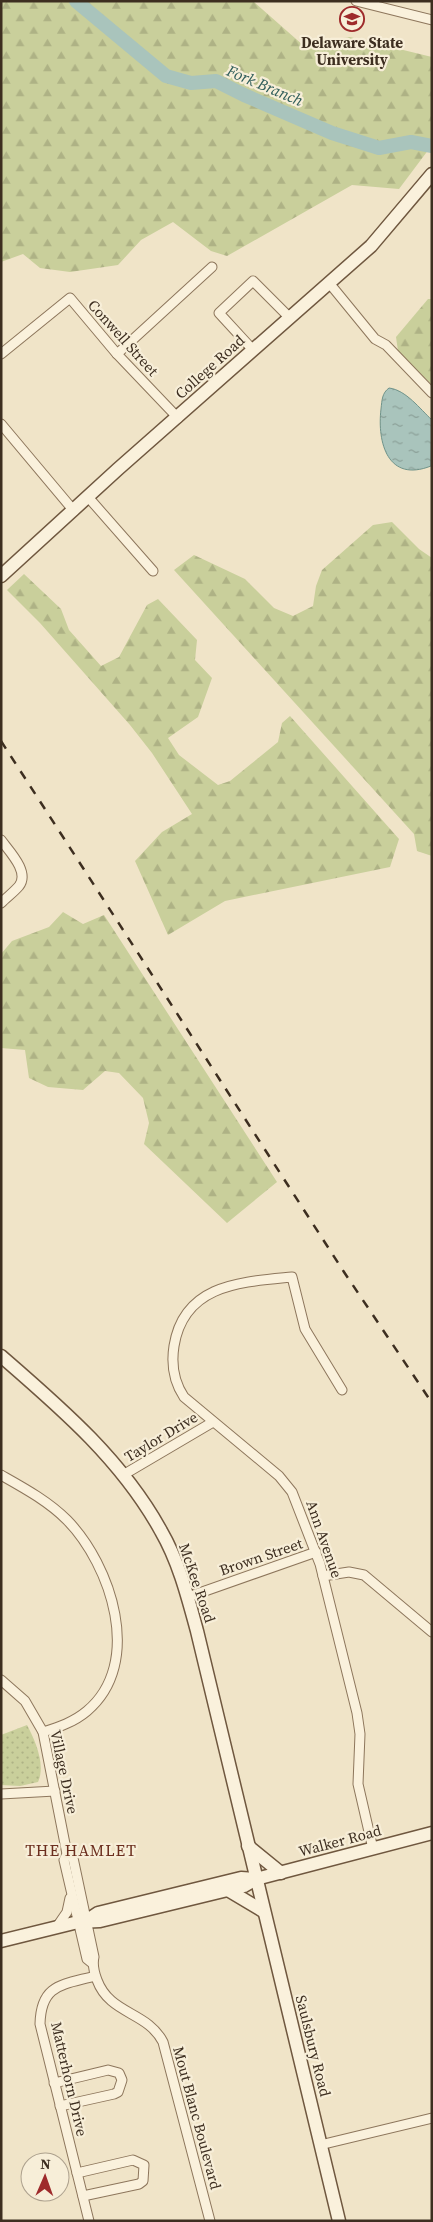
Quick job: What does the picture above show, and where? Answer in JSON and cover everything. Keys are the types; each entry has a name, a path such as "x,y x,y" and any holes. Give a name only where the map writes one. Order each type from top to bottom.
{"street":[{"path":"356,1 432,20"},
{"name":"College Road","path":"1,576 253,350 330,284 378,239 432,174"},
{"path":"117,354 212,268"},
{"path":"253,350 219,313 254,281 290,318"},
{"path":"330,284 375,339 386,345 432,393"},
{"name":"Conwell Street","path":"1,354 70,298 117,354 178,418"},
{"path":"1,424 74,510"},
{"path":"88,497 153,571"},
{"path":"1,840 20,868 22,878 20,885 1,903"},
{"name":"Ann Avenue","path":"342,1390 307,1334 292,1277 239,1283 219,1288 192,1306 180,1324 173,1350 176,1382 184,1397 286,1484 298,1502 323,1576 357,1713 360,1734 358,1784 373,1849"},
{"name":"McKee Road","path":"1,1356 65,1412 107,1453 161,1531 188,1597 256,1879"},
{"name":"Taylor Drive","path":"123,1475 213,1422"},
{"path":"1,1475 40,1498 67,1520 78,1532 104,1577 113,1607 116,1655 114,1669 106,1688 96,1703 78,1718 43,1732"},
{"name":"Brown Street","path":"188,1597 316,1552"},
{"path":"323,1576 349,1572 364,1575 432,1632"},
{"name":"Village Drive","path":"1,1680 25,1701 43,1732 67,1854 64,1860 70,1890 82,1922"},
{"path":"1,1794 55,1791"},
{"name":"Walker Road","path":"1,1941 82,1922 100,1921 244,1886 256,1879 432,1833"},
{"path":"248,1846 281,1873"},
{"name":"Village Drive","path":"67,1854 73,1858 82,1922"},
{"name":"Walker Road","path":"82,1922 107,1910 241,1878 256,1879"},
{"name":"Saulsbury Road","path":"256,1879 338,2221"},
{"path":"56,1928 67,1912 70,1890"},
{"path":"228,1890 263,1911"},
{"name":"Mout Blanc Boulevard","path":"82,1922 94,1957 92,1963 95,1976 108,1999 123,2010 144,2020 155,2029 164,2042 210,2221"},
{"name":"Matterhorn Drive","path":"89,2221 40,2024 43,2000 48,1993 64,1984 95,1976"},
{"path":"54,2083 108,2070 119,2073 122,2080 118,2092 114,2094 60,2106"},
{"path":"320,2145 432,2118"},
{"path":"77,2173 133,2160 144,2165 143,2181 139,2184 83,2196"}],"green space":[{"path":"1,1 253,1 304,46 350,37 432,57 432,145 399,189 352,185 227,256 211,251 173,222 141,240 118,265 70,272 40,268 23,254 1,262"},
{"path":"428,299 432,299 432,385 398,351 396,337"},
{"path":"392,522 419,549 432,558 432,856 417,851 414,834 174,570 194,555 245,579 274,608 293,616 313,606 316,586 322,570 373,525"},
{"path":"24,574 61,609 69,630 101,666 119,657 147,605 158,599 197,640 195,660 212,678 198,717 168,738 179,755 218,785 230,781 278,742 282,723 290,716 399,839 390,867 225,901 168,935 135,861 162,832 192,814 152,753 130,725 40,623 7,590"},
{"path":"63,912 83,924 104,915 277,1182 227,1223 144,1144 149,1123 143,1098 119,1073 105,1071 83,1090 48,1087 29,1078 25,1050 1,1048 1,954 12,941 49,927"},
{"path":"27,1725 40,1760 41,1768 38,1782 20,1786 1,1785 1,1735"}],"water":[{"path":"389,388 395,389 407,396 432,420 431,466 416,470 404,469 388,457 381,435 380,422 383,397"}],"waterway":[{"name":"Fork Branch","path":"76,1 166,76 191,83 216,81 332,133 379,148 411,142 432,146"}],"railway":[{"path":"1,741 344,1272 432,1403"}],"place":[{"name":"Delaware State University","path":"352,19"}],"district":[{"name":"THE HAMLET","path":"81,1850"}]}
